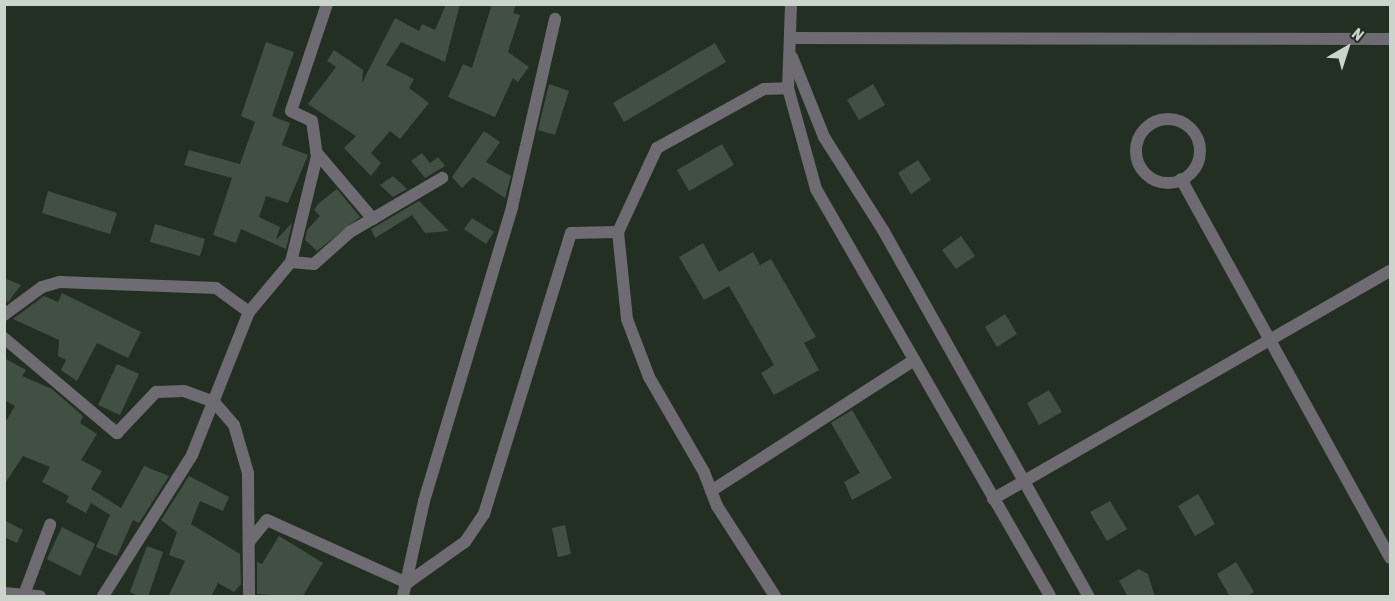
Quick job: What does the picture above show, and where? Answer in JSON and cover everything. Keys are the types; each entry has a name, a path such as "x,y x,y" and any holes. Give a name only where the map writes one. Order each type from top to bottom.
{"street":[{"path":"103,597 192,455 249,312 291,262 316,152 312,121 291,111 327,4"},
{"path":"791,4 788,88 816,189 1050,597"},
{"path":"403,597 424,501 512,207 555,19"},
{"path":"791,38 1390,39"},
{"path":"790,52 824,137 1026,481 1088,597"},
{"path":"775,597 711,491 649,377 627,319 618,232 657,148 764,89 788,88"},
{"path":"1159,120 1183,123 1199,142 1196,166 1181,179 1153,179 1137,159 1140,135 1159,120"},
{"path":"316,152 372,219"},
{"path":"291,262 314,264 372,219 442,178"},
{"path":"1181,179 1273,338 1390,558"},
{"path":"407,583 465,543 484,514 571,233 618,232"},
{"path":"993,499 1390,271"},
{"path":"4,315 42,287 60,282 216,288 249,312"},
{"path":"4,338 117,433 156,392 184,391 214,402 234,425 248,473 249,597"},
{"path":"711,491 914,360"},
{"path":"249,542 267,520 407,583"},
{"path":"25,592 50,525"},
{"path":"4,593 25,592 40,597"}],"building":[{"path":"446,4 460,4 445,62 401,42 386,65 414,79 409,88 429,103 400,139 390,131 371,153 381,163 371,176 344,148 356,136 308,104 336,67 327,61 334,50 363,70 362,83 395,18 419,31 422,24 435,30"},
{"path":"492,4 516,4 513,13 520,15 508,52 529,67 518,82 513,78 495,117 448,97 463,64 472,68"},
{"path":"266,42 294,52 272,116 290,123 282,145 308,155 288,203 266,196 259,217 280,227 276,240 292,223 286,249 241,229 236,243 213,235 232,178 184,165 189,150 240,164 255,122 241,116"},
{"path":"715,43 726,62 624,122 613,103"},
{"path":"549,84 569,91 555,135 538,130"},
{"path":"873,84 885,105 859,120 847,100"},
{"path":"484,131 500,142 486,162 511,176 505,198 473,177 462,188 452,177"},
{"path":"722,144 734,165 689,191 677,170"},
{"path":"422,153 430,163 438,157 445,166 425,178 411,161"},
{"path":"918,160 931,180 911,194 898,173"},
{"path":"393,176 407,189 393,197 380,185"},
{"path":"337,189 360,217 317,251 305,240 307,230 320,216 314,210 319,203"},
{"path":"48,191 117,213 110,234 42,213"},
{"path":"419,201 449,231 425,233 412,215 375,238 371,229"},
{"path":"472,218 494,232 486,244 464,229"},
{"path":"155,224 205,239 200,256 150,242"},
{"path":"961,236 975,256 956,269 942,250"},
{"path":"703,243 719,272 753,252 760,265 771,259 816,337 804,343 819,370 774,395 761,373 774,365 729,286 704,300 679,257"},
{"path":"4,278 21,285 8,302 4,300"},
{"path":"62,293 141,332 128,358 97,343 77,381 61,370 66,360 58,356 59,340 13,319 44,296 58,302"},
{"path":"1005,314 1017,334 997,347 985,327"},
{"path":"4,358 26,370 22,376 52,389 83,416 80,423 97,434 81,460 102,471 91,489 121,508 144,466 169,476 139,523 133,520 117,556 96,547 110,515 91,503 86,513 66,502 69,496 42,482 50,467 23,456 4,485 4,424 15,406 4,400"},
{"path":"117,364 139,374 120,415 98,405"},
{"path":"1049,390 1062,412 1039,425 1027,403"},
{"path":"852,410 892,478 852,500 844,482 860,473 831,423"},
{"path":"189,476 229,497 223,511 200,501 191,524 240,554 241,584 234,592 218,583 211,597 168,597 185,561 169,555 177,532 161,520"},
{"path":"1198,494 1215,524 1195,536 1178,506"},
{"path":"1110,501 1127,529 1107,541 1090,512"},
{"path":"4,520 23,530 17,543 4,537"},
{"path":"565,525 571,554 558,557 552,528"},
{"path":"62,527 95,544 80,576 47,559"},
{"path":"279,536 323,563 302,597 257,594 257,562 262,564"},
{"path":"147,546 163,552 148,597 140,597 130,592"},
{"path":"1236,562 1254,592 1247,597 1230,597 1217,574"},
{"path":"1139,569 1148,574 1155,597 1128,597 1119,581"}]}
